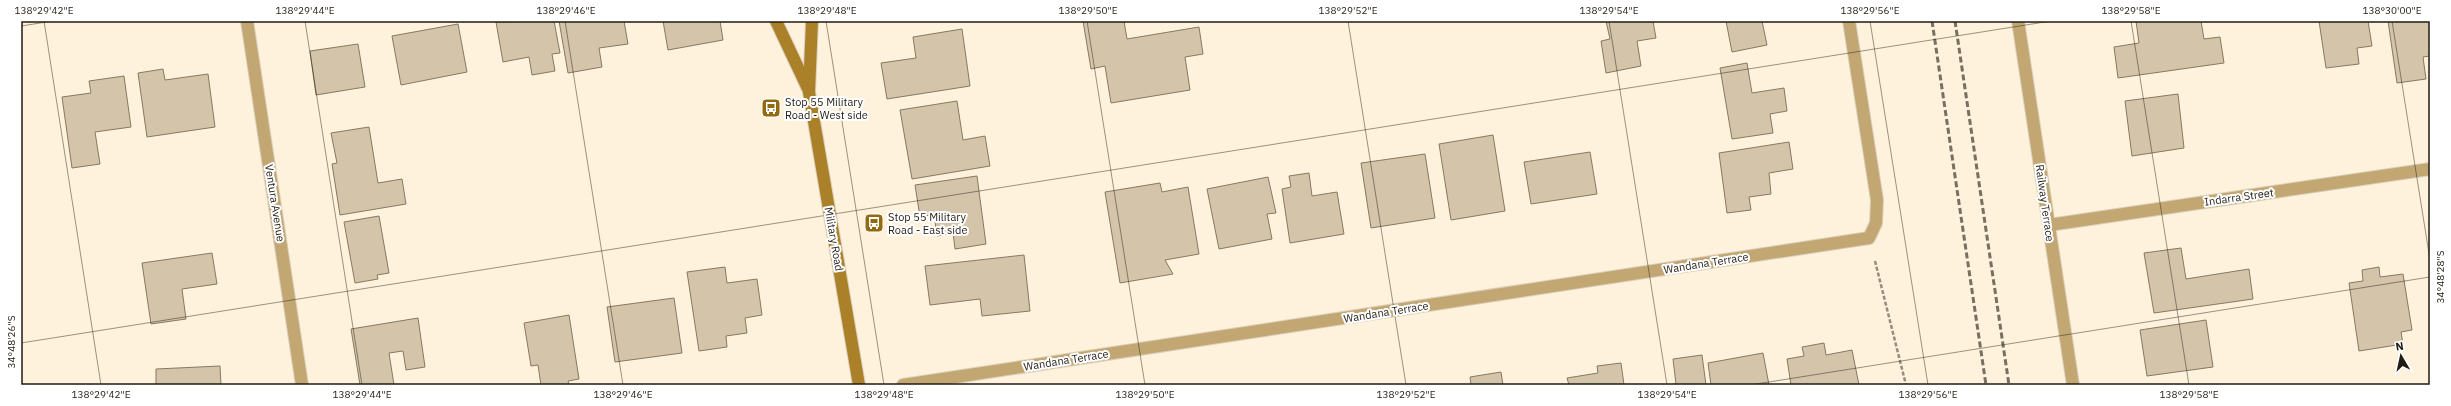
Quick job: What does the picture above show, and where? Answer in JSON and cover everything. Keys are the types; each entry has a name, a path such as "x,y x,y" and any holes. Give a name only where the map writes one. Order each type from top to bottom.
{"street":[{"name":"Ventura Avenue","path":"247,21 302,385"},
{"name":"Military Road","path":"776,21 809,92"},
{"name":"Military Road","path":"812,21 809,92 859,385"},
{"path":"1849,21 1877,200 1876,223 1869,238"},
{"name":"Railway Terrace","path":"2018,21 2072,385"},
{"name":"Indarra Street","path":"2049,224 2430,169"},
{"name":"Wandana Terrace","path":"903,385 1869,238"}],"path":[{"path":"1869,238 1906,385"}],"building":[{"path":"554,21 560,53 552,54 555,71 532,75 529,57 503,62 496,22"},
{"path":"559,21 624,21 628,44 599,48 602,67 568,73"},
{"path":"663,21 720,21 723,40 668,50"},
{"path":"1083,21 1124,21 1127,39 1199,27 1203,54 1185,57 1190,90 1111,103 1105,66 1091,69"},
{"path":"1606,21 1653,21 1656,38 1637,41 1641,66 1606,73 1601,41 1610,39"},
{"path":"1726,21 1762,21 1767,45 1732,52"},
{"path":"2136,21 2201,21 2204,39 2220,37 2224,63 2118,78 2114,47 2139,43"},
{"path":"2319,21 2368,21 2372,46 2357,48 2359,64 2326,68"},
{"path":"2388,21 2430,21 2430,56 2423,57 2426,79 2397,83"},
{"path":"458,24 467,72 401,85 392,36"},
{"path":"962,29 970,86 887,99 881,63 916,58 913,37"},
{"path":"358,44 365,87 316,95 310,51"},
{"path":"1747,63 1752,93 1784,88 1787,111 1770,114 1773,133 1732,139 1720,68"},
{"path":"163,69 165,80 208,74 215,127 147,137 138,73"},
{"path":"124,76 131,127 95,132 100,164 72,168 62,97 91,93 89,81"},
{"path":"2178,94 2184,148 2132,156 2125,101"},
{"path":"957,101 963,140 985,136 990,166 912,179 900,110"},
{"path":"369,127 378,183 402,179 406,204 340,215 332,164 337,163 331,133"},
{"path":"1493,135 1505,211 1451,220 1439,144"},
{"path":"1789,142 1793,169 1769,173 1771,194 1749,197 1751,210 1727,213 1719,153"},
{"path":"1590,152 1597,194 1531,204 1524,162"},
{"path":"1425,154 1435,218 1371,228 1361,163"},
{"path":"1309,173 1312,196 1337,192 1344,234 1290,243 1282,189 1291,187 1289,176"},
{"path":"977,176 986,244 955,249 953,233 937,236 934,214 920,217 915,185"},
{"path":"1268,177 1276,213 1267,214 1272,239 1219,249 1207,189"},
{"path":"1160,183 1162,192 1188,187 1199,254 1165,260 1173,274 1120,283 1105,192"},
{"path":"379,216 389,273 377,275 378,279 355,283 344,222"},
{"path":"2181,248 2186,279 2249,269 2253,299 2154,313 2144,253"},
{"path":"212,253 217,284 182,289 186,319 151,324 142,263"},
{"path":"1024,255 1030,311 982,316 980,299 930,305 925,266"},
{"path":"725,267 727,283 757,279 762,315 745,318 747,333 726,336 727,347 699,351 687,272"},
{"path":"2379,267 2380,277 2403,274 2412,330 2401,332 2403,344 2359,351 2349,283 2363,281 2362,270"},
{"path":"674,298 682,353 615,362 607,307"},
{"path":"569,315 579,379 568,381 569,385 541,385 538,365 531,366 524,323"},
{"path":"418,318 425,367 406,370 403,351 389,353 394,385 360,385 351,329"},
{"path":"2206,320 2213,367 2147,376 2140,330"},
{"path":"1824,343 1826,355 1852,350 1859,385 1791,385 1787,359 1804,356 1802,347"},
{"path":"1763,353 1769,385 1711,385 1708,363"},
{"path":"1702,355 1706,385 1668,385 1676,384 1673,359"},
{"path":"1621,363 1624,385 1569,385 1567,378 1598,373 1597,366"},
{"path":"220,366 221,385 156,385 156,369"},
{"path":"1501,372 1503,385 1471,385 1470,377"}],"railway":[{"path":"1932,21 1986,385"},
{"path":"1955,21 2009,385"}],"place":[{"name":"Stop 55 Military Road - West side","path":"771,108"},
{"name":"Stop 55 Military Road - East side","path":"874,223"}]}
